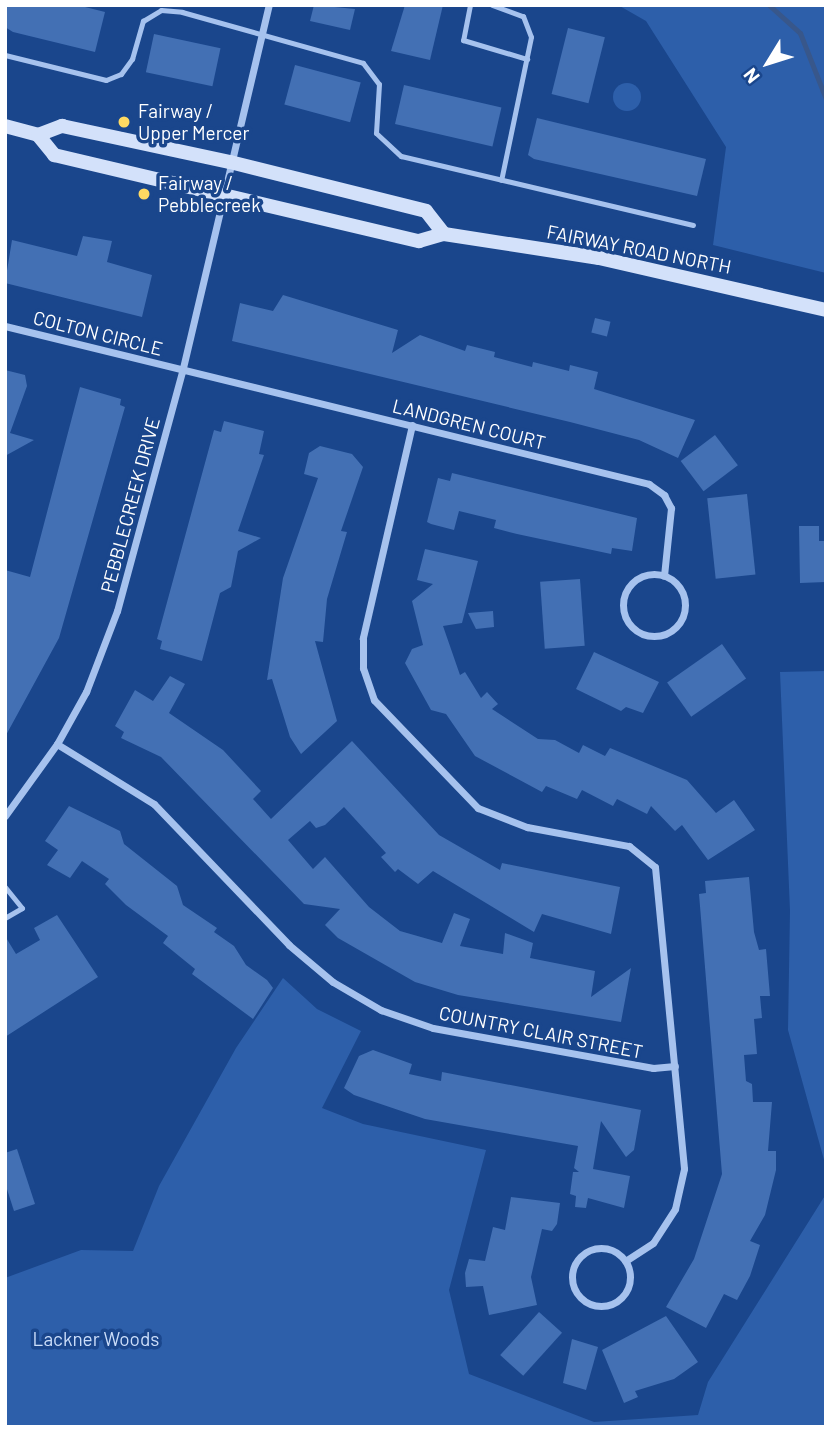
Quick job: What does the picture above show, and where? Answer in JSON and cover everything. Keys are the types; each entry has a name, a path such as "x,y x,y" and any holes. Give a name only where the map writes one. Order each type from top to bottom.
{"main road":[{"name":"FAIRWAY ROAD NORTH","path":"5,126 38,135 54,155 419,242 444,234 599,258 826,310"},
{"name":"FAIRWAY ROAD NORTH","path":"38,135 61,126 230,162 426,211 444,234"}],"street":[{"name":"PEBBLECREEK DRIVE","path":"5,816 57,744 86,692 117,611 182,372 269,5"},
{"name":"COLTON CIRCLE","path":"5,326 182,372"},
{"name":"LANDGREN COURT","path":"182,372 412,425 649,484 664,495 671,508 664,576"},
{"name":"COUNTRY CLAIR STREET","path":"57,744 155,804 289,945 333,982 381,1010 433,1028 653,1068 675,1066 655,867 644,853 527,827 478,808 381,711 367,683 363,638 412,425"},
{"path":"643,576 664,576 683,593 684,615 665,635 643,634 624,611 627,590 643,576"},
{"path":"625,1261 653,1243 675,1209 684,1170 675,1066"},
{"path":"608,1248 625,1261 630,1281 615,1303 597,1307 575,1292 572,1271 586,1251 608,1248"}],"lane":[{"path":"470,5 463,40 527,60"},
{"path":"492,5 523,16 531,37 501,180"},
{"path":"5,55 106,80 121,74 132,59 143,21 161,10 262,34 352,57 374,71 380,99 376,133 392,152 693,225"},
{"path":"5,887 22,908 5,918"}],"green space":[{"path":"618,5 826,5 826,273 713,245 726,147 646,21"},
{"path":"627,83 637,87 641,97 637,107 627,111 617,107 613,97 617,87"},
{"path":"826,671 826,1167 788,1030 790,911 780,672"},
{"name":"Lackner Woods","path":"283,978 317,1009 361,1031 322,1108 363,1124 486,1150 449,1290 469,1374 594,1422 698,1415 708,1382 826,1194 826,1427 5,1427 5,1278 81,1250 133,1251 159,1186 236,1048"}],"building":[{"path":"5,5 77,5 105,12 95,52 13,32 5,27"},
{"path":"314,5 355,9 350,30 310,21"},
{"path":"405,5 443,5 430,60 391,51"},
{"path":"568,28 605,37 588,103 552,94"},
{"path":"154,34 221,48 212,86 146,72"},
{"path":"295,65 361,83 350,122 284,105"},
{"path":"404,85 501,107 492,146 395,124"},
{"path":"537,118 706,159 697,196 534,159 528,155"},
{"path":"83,236 112,241 107,262 152,275 142,317 5,283 12,240 77,256"},
{"path":"283,295 398,330 392,353 420,335 465,351 467,345 495,352 494,357 532,367 533,362 569,371 570,365 598,372 594,389 695,420 678,458 639,440 232,341 240,303 273,311"},
{"path":"595,318 611,322 607,336 591,333"},
{"path":"5,370 25,375 27,386 10,433 34,440 5,456"},
{"path":"80,387 121,399 120,405 125,407 59,638 5,737 5,570 30,577"},
{"path":"224,421 264,431 259,454 264,455 238,531 261,538 238,551 231,587 220,593 202,661 160,649 162,641 157,639 214,430 221,432"},
{"path":"715,435 738,465 704,491 681,461"},
{"path":"320,446 352,454 363,467 341,531 347,532 327,599 323,642 315,641 337,721 301,754 290,737 272,679 267,680 283,578 318,478 304,474 309,453"},
{"path":"452,473 637,518 632,551 612,548 611,554 517,534 494,528 496,520 459,511 454,530 431,524 427,522 438,478 450,481"},
{"path":"747,494 755,575 716,579 707,498"},
{"path":"799,526 819,526 819,541 826,541 826,582 800,583"},
{"path":"425,549 478,561 462,623 443,626 460,675 465,672 481,698 487,692 498,704 492,709 538,739 555,740 579,753 583,745 605,756 610,748 687,780 716,813 734,800 755,830 708,860 682,825 675,831 651,806 647,814 617,799 613,806 582,790 577,799 546,786 542,792 475,756 446,714 431,710 405,663 412,649 423,645 412,601 433,584 417,580"},
{"path":"580,579 585,646 545,649 540,582"},
{"path":"493,611 494,627 476,629 468,613"},
{"path":"722,644 746,678 691,717 667,682"},
{"path":"594,652 659,682 643,713 626,707 621,711 576,689"},
{"path":"170,676 185,684 169,713 223,750 261,791 253,799 271,819 352,741 439,835 500,870 502,863 620,887 611,934 542,914 534,932 433,871 418,884 398,869 395,872 381,857 386,853 344,807 325,825 316,828 310,821 288,840 313,869 325,857 369,907 400,931 442,943 454,913 470,919 460,946 503,954 505,933 533,943 530,958 595,971 591,997 631,968 621,1022 458,995 415,982 338,938 325,925 340,909 304,904 161,757 121,738 124,732 115,726 135,690 153,701"},
{"path":"69,806 120,831 124,844 177,886 183,905 217,928 214,932 234,946 246,965 267,980 273,988 253,1019 192,974 195,969 163,943 168,936 126,905 105,884 109,879 82,861 70,878 47,865 58,850 45,841"},
{"path":"749,877 754,932 759,950 766,949 770,996 760,996 762,1018 754,1019 757,1054 744,1055 746,1081 752,1084 753,1102 772,1102 768,1151 776,1151 776,1170 765,1215 750,1241 760,1245 750,1276 737,1300 724,1294 706,1328 666,1307 694,1259 722,1174 699,894 706,893 705,881"},
{"path":"57,915 98,977 5,1037 5,936 16,954 40,940 34,928"},
{"path":"373,1050 412,1064 409,1074 441,1081 442,1072 641,1110 634,1150 626,1157 601,1121 593,1169 630,1176 624,1208 588,1198 586,1208 575,1207 576,1196 570,1194 573,1172 579,1172 574,1168 578,1146 425,1119 354,1095 344,1088 359,1056"},
{"path":"17,1149 35,1204 14,1211 5,1183 5,1153"},
{"path":"511,1197 560,1203 557,1224 552,1231 542,1229 531,1277 537,1305 489,1315 483,1286 466,1287 465,1273 469,1259 485,1261 493,1227 505,1230"},
{"path":"539,1312 562,1333 523,1376 500,1355"},
{"path":"666,1316 698,1362 674,1379 635,1391 638,1397 624,1403 602,1350"},
{"path":"572,1339 598,1347 586,1390 563,1383"}],"waterway":[{"path":"769,5 800,33 826,99"}],"place":[{"name":"Fairway / Upper Mercer","path":"124,122"},
{"name":"Fairway / Pebblecreek","path":"144,194"}]}
